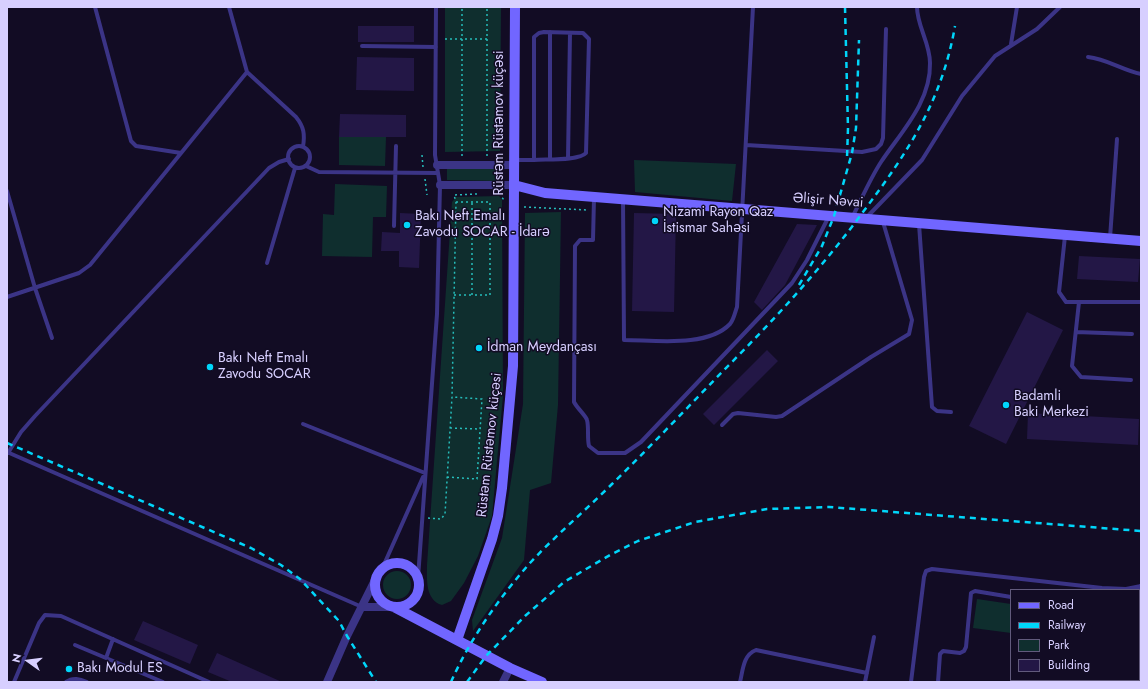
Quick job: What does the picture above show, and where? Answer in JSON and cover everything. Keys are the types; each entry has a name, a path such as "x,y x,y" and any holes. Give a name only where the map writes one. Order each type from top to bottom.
{"street":[{"name":"Rüstəm Rüstəmov küçəsi","path":"457,640 494,533 502,488 513,366 515,7"},
{"path":"438,169 514,162"},
{"path":"440,185 514,185"},
{"name":"Əlişir Nəvai","path":"514,185 545,193 1141,241"},
{"path":"327,682 347,636 379,573 389,564 398,563 410,568 418,578 419,587 411,602 403,606 394,607 362,607"},
{"path":"379,573 376,588 380,599 386,604 510,668 542,682"},
{"path":"503,682 510,668"}],"lane":[{"path":"95,7 132,141 136,146 181,154"},
{"path":"229,7 247,72 302,124 305,133 303,147 310,156 306,166"},
{"path":"418,578 421,518 437,314 440,185 435,156 436,7"},
{"path":"623,199 624,340 690,340 713,336 731,323 737,307 753,7"},
{"path":"852,217 881,163 914,116 928,85 930,63 928,46 917,16 917,7"},
{"path":"1011,44 1017,7"},
{"path":"865,218 922,160 962,96 995,56 1011,44 1037,29 1060,7"},
{"path":"746,145 847,152 869,152 876,149 881,144 883,138 886,29"},
{"path":"514,162 584,156 588,150 589,39 583,33 539,32 534,38 534,160"},
{"path":"550,32 550,158"},
{"path":"568,158 570,33"},
{"path":"362,46 436,48"},
{"path":"1088,57 1101,58 1118,67 1141,74"},
{"path":"7,297 79,273 90,265 247,72"},
{"path":"1110,239 1117,139"},
{"path":"394,226 396,146"},
{"path":"288,159 292,148 303,147"},
{"path":"288,159 295,168"},
{"path":"288,159 269,168 35,416 21,432 8,452 362,607"},
{"path":"295,168 306,166 319,172 395,173 438,169"},
{"path":"267,263 295,168"},
{"path":"7,191 35,288 52,338"},
{"path":"594,197 593,240 580,240 575,246 574,402 578,410 583,413 587,420 586,434 589,446 598,453 625,453 641,442 792,283 807,260 829,216"},
{"path":"722,425 733,414 738,413 776,417 782,416 909,334 912,320 882,220"},
{"path":"919,223 932,407 937,411 951,412"},
{"path":"1066,235 1059,292 1066,302 1141,302"},
{"path":"1079,302 1072,366 1081,377 1131,380"},
{"path":"1076,332 1132,334"},
{"path":"303,424 425,473"},
{"path":"379,573 425,473"},
{"path":"911,682 926,571 932,569 1102,589 1126,589 1140,586"},
{"path":"938,682 940,654 943,651 960,653 964,651 966,647 971,593 975,591 1010,597"},
{"path":"14,682 45,615 61,616 202,681 209,682"},
{"path":"865,682 874,637"},
{"path":"106,658 113,640"},
{"path":"75,645 163,682"},
{"path":"740,682 745,659 756,650 867,673"},
{"path":"66,682 71,679 88,682"}],"path":[{"path":"462,7 462,156"},
{"path":"487,7 487,156"},
{"path":"445,39 487,39"},
{"path":"421,518 444,518 452,397 456,202 454,195 484,194"},
{"path":"498,194 504,199 504,205"},
{"path":"454,295 490,295 490,202 456,202"},
{"path":"472,202 472,295"},
{"path":"523,212 524,208 594,210"},
{"path":"447,477 477,479 482,399 452,397"},
{"path":"450,428 480,429"}],"green space":[{"path":"445,7 501,7 500,151 445,152"},
{"path":"339,137 386,137 385,166 339,165"},
{"path":"634,160 736,164 732,201 635,192"},
{"path":"447,168 500,168 500,181 447,180"},
{"path":"335,184 387,186 386,217 373,217 372,257 322,256 323,214 334,215"},
{"path":"499,196 502,200 503,396 492,516 478,556 464,583 451,601 442,605 432,599 430,594 427,582 427,565 452,202 456,197"},
{"path":"561,212 558,405 551,483 530,490 524,560 473,631 472,620 502,538 523,404 525,213"},
{"path":"397,571 407,575 411,585 407,595 397,599 387,595 383,585 387,575"},
{"path":"977,599 1010,604 1010,633 973,628"}],"building":[{"path":"358,26 414,26 414,42 358,42"},
{"path":"357,57 414,58 414,91 356,90"},
{"path":"340,114 406,115 406,137 339,137"},
{"path":"400,213 421,214 419,268 399,267 399,251 381,251 382,232 400,233"},
{"path":"634,213 676,214 674,312 632,311"},
{"path":"797,224 817,225 785,285 762,310 754,302"},
{"path":"1079,256 1140,259 1138,282 1077,279"},
{"path":"1027,312 1063,330 1006,444 969,426"},
{"path":"767,350 778,361 714,425 703,414"},
{"path":"1028,413 1139,419 1138,445 1027,439"},
{"path":"143,621 198,645 190,664 134,640"},
{"path":"217,653 282,682 232,682 208,672"}],"railway":[{"path":"845,7 848,128 847,158"},
{"path":"451,682 476,635 507,590 530,563 602,494 761,332 831,254 895,168 921,125 941,78 949,53 955,26"},
{"path":"799,285 822,246 834,216 852,153 856,128 859,40"},
{"path":"7,443 251,548 281,565 300,579 339,621 376,682"},
{"path":"467,682 486,656 525,616 564,582 610,555 638,541 695,522 767,509 829,507 1141,531"}],"place":[{"name":"Nizami Rayon Qaz İstismar Sahəsi","path":"655,221"},
{"name":"Bakı Neft Emalı Zavodu SOCAR - İdarə","path":"407,225"},
{"name":"İdman Meydançası","path":"479,348"},
{"name":"Bakı Neft Emalı Zavodu SOCAR","path":"210,367"},
{"name":"Badamli Baki Merkezi","path":"1006,405"},
{"name":"Bakı Modul ES","path":"69,669"}]}
